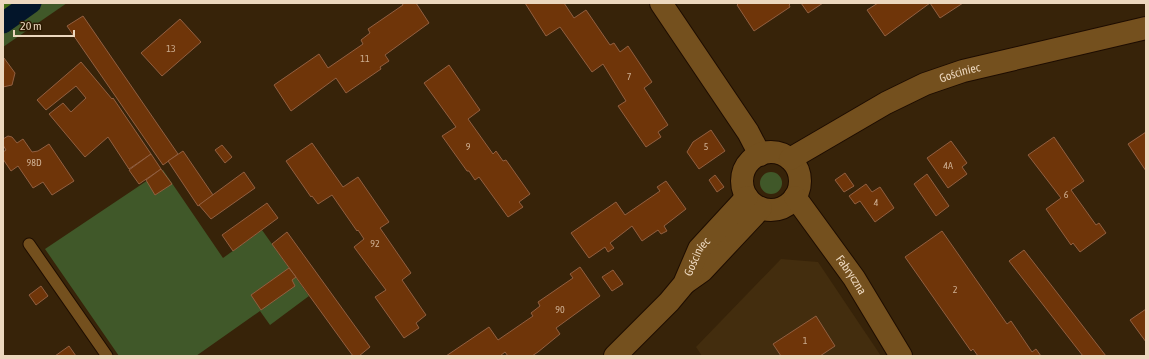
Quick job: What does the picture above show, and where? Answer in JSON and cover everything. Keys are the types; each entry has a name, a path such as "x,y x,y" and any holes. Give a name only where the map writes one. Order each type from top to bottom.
{"street":[{"path":"661,3 748,132 760,155"},
{"name":"Gościniec","path":"790,159 886,103 925,84 963,71 1146,28"},
{"path":"770,152 781,154 790,159 797,169 800,181 795,197 789,204 780,209 770,210 754,202 743,190 743,173 753,159 770,152"},
{"name":"Fabryczna","path":"795,197 854,278 901,356"},
{"name":"Gościniec","path":"616,356 669,302 684,284 698,249 754,202"}],"lane":[{"path":"29,244 107,356"}],"shaded area":[{"path":"781,259 818,262 881,356 702,356 696,347"}],"green space":[{"path":"3,3 21,3 3,16"},
{"path":"21,3 67,3 3,47 3,16"},
{"path":"163,170 223,258 262,230 309,296 270,325 260,311 196,356 119,356 45,249"},
{"path":"767,172 775,172 782,179 782,187 775,194 767,194 760,187 760,179"}],"building":[{"path":"402,3 416,3 429,23 385,55 389,61 380,67 381,69 346,93 336,78 291,111 274,85 319,54 328,68 363,44 361,40 370,33 368,29 403,5"},
{"path":"525,3 564,3 574,18 586,10 610,45 614,43 620,52 628,46 652,82 644,88 668,125 658,132 661,137 646,147 618,106 626,101 603,64 592,72 560,27 546,36"},
{"path":"739,3 791,3 789,5 790,7 754,31 737,5"},
{"path":"801,3 823,3 808,13"},
{"path":"878,3 930,3 885,36 867,10"},
{"path":"930,3 963,3 940,18"},
{"path":"83,16 178,154 163,165 67,26"},
{"path":"180,19 201,42 162,76 141,53"},
{"path":"4,58 15,73 12,85 3,87"},
{"path":"81,62 112,99 113,98 151,154 129,169 108,137 85,157 49,114 63,103 71,112 86,98 76,86 46,110 37,100"},
{"path":"449,65 480,110 468,119 493,154 496,151 503,161 506,160 530,194 519,202 523,207 508,217 479,177 475,180 442,136 456,127 424,83"},
{"path":"711,130 725,151 699,169 687,152 693,142"},
{"path":"1146,132 1146,171 1128,144"},
{"path":"8,136 12,137 17,143 23,139 32,152 38,151 49,144 74,181 52,195 43,182 33,188 18,166 11,171 3,159 3,152 6,150 3,145 3,139"},
{"path":"1054,137 1084,181 1071,190 1096,225 1099,223 1106,233 1080,252 1073,243 1071,245 1046,209 1061,198 1028,155"},
{"path":"951,141 967,163 962,167 967,174 948,188 927,158"},
{"path":"312,143 343,187 358,177 389,222 380,228 411,273 402,280 426,315 416,323 419,328 404,338 375,297 386,290 354,247 364,239 358,230 357,231 332,195 318,204 312,196 311,197 286,161"},
{"path":"222,145 232,157 225,163 215,150"},
{"path":"183,151 213,195 198,206 168,161"},
{"path":"151,154 161,169 139,184 129,170"},
{"path":"161,169 172,184 155,195 146,180"},
{"path":"244,172 255,188 211,219 199,205"},
{"path":"845,173 854,186 844,192 835,180"},
{"path":"927,174 949,206 936,216 914,184"},
{"path":"715,175 724,187 717,192 709,180"},
{"path":"666,181 686,209 664,226 667,231 661,234 658,230 642,241 632,226 610,243 614,248 608,252 605,247 589,258 571,233 616,202 625,215 660,191 657,187"},
{"path":"866,184 872,192 880,187 894,208 875,222 860,201 855,204 849,196"},
{"path":"267,203 278,218 233,251 222,235"},
{"path":"942,231 1007,324 1011,321 1032,352 1036,349 1041,356 978,356 973,349 971,351 905,257"},
{"path":"287,232 370,347 359,356 353,356 272,244"},
{"path":"1024,250 1106,356 1083,356 1009,261"},
{"path":"580,267 600,296 556,328 560,334 532,356 508,356 505,352 500,356 446,356 489,327 498,340 533,316 531,313 540,306 538,302 573,278 570,274"},
{"path":"289,268 296,277 292,280 295,286 261,310 251,295"},
{"path":"613,270 623,284 612,291 602,277"},
{"path":"41,286 48,296 36,305 29,295"},
{"path":"1146,309 1146,342 1130,320"},
{"path":"816,316 835,346 820,356 781,356 773,344"},
{"path":"69,346 76,356 55,356"}],"waterway":[{"path":"3,23 31,3"}]}
